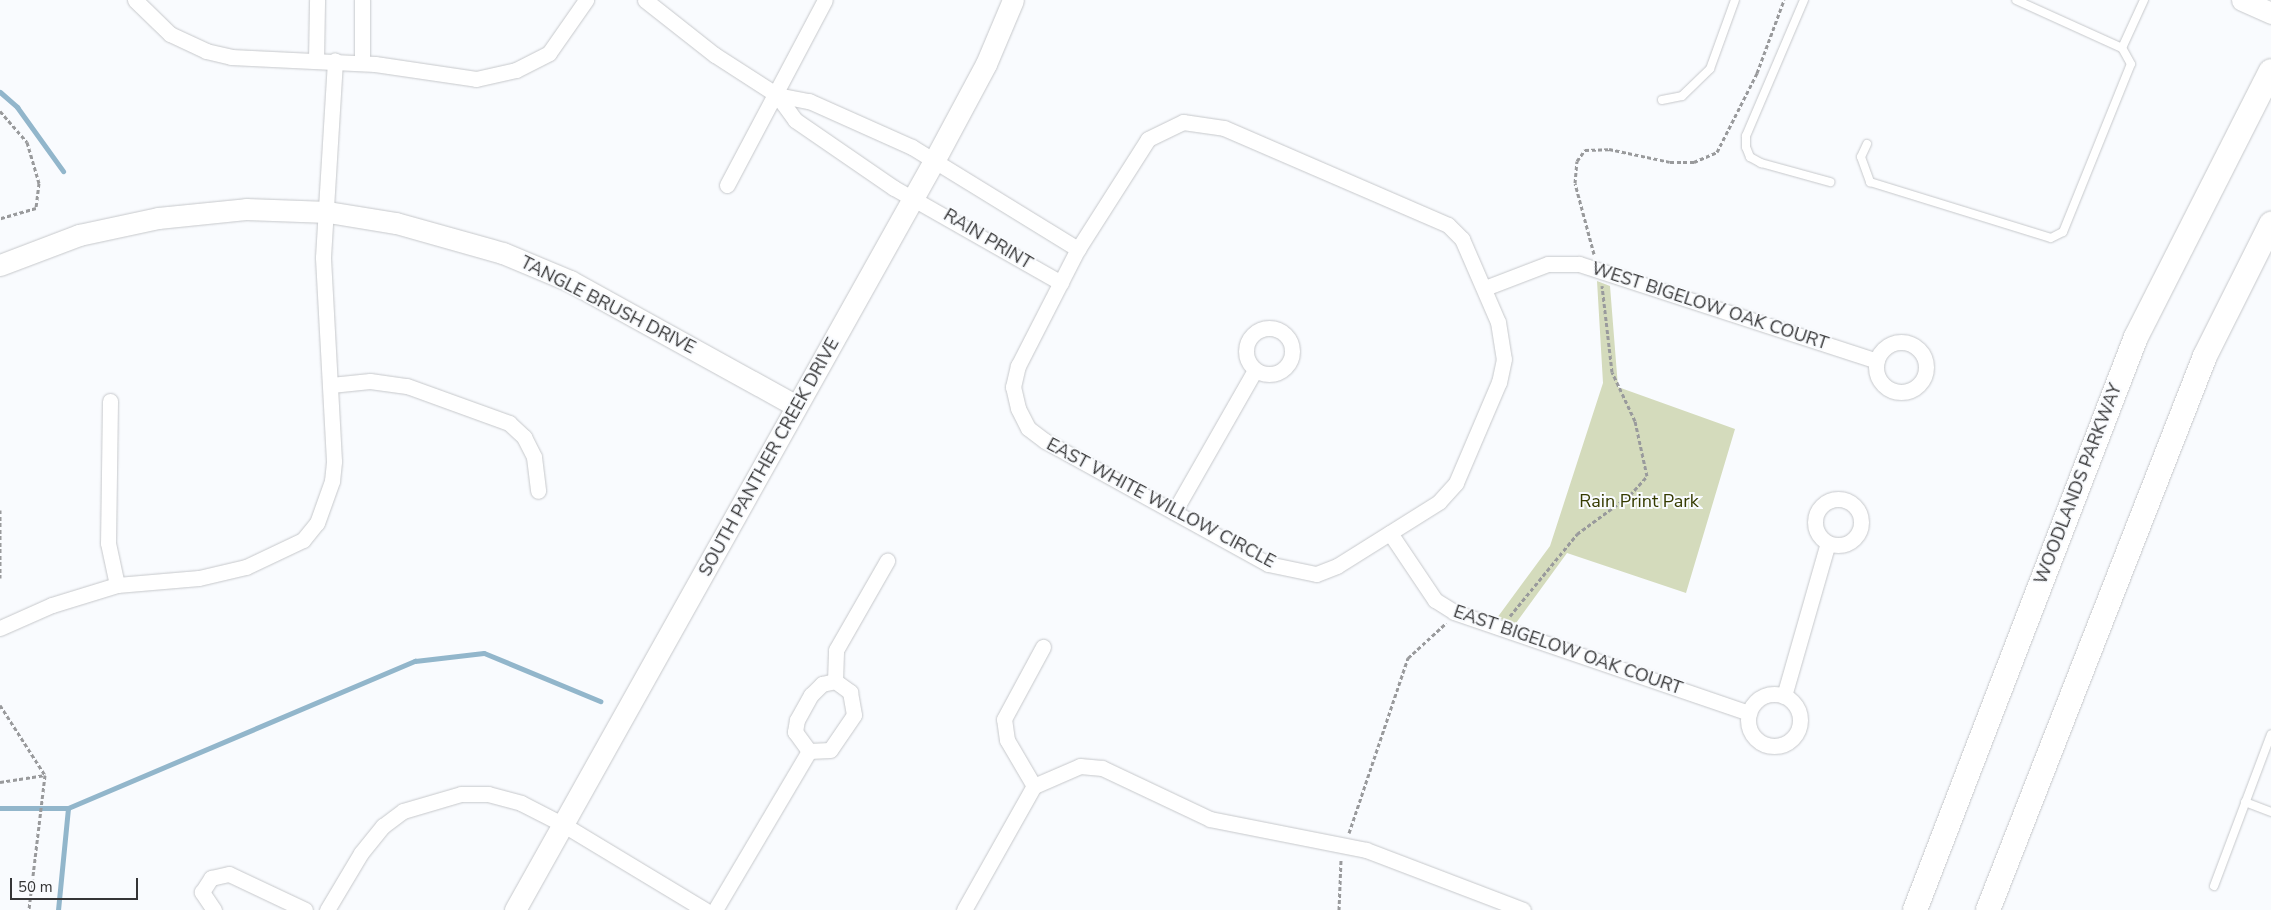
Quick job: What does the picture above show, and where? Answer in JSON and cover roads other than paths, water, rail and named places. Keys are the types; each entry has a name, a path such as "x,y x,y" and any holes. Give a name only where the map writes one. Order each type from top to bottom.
{"main road":[{"name":"WOODLANDS PARKWAY","path":"1915,910 2136,336 2271,71"},
{"path":"1988,910 2205,356 2271,224"}],"street":[{"path":"135,0 170,34 206,51 231,57 334,60 476,79 516,70 549,53 586,0"},
{"path":"316,0 316,60"},
{"path":"362,0 362,63"},
{"path":"645,0 715,56 777,95 809,101 912,147 1078,249"},
{"path":"727,185 777,95 824,0"},
{"name":"SOUTH PANTHER CREEK DRIVE","path":"515,910 934,161 986,64 1013,0"},
{"path":"2242,0 2271,13"},
{"path":"0,628 52,605 117,585 199,578 246,567 303,540 317,522 332,481 331,385 323,316 334,60"},
{"name":"RAIN PRINT","path":"777,95 795,120 913,198 1061,283"},
{"name":"EAST WHITE WILLOW CIRCLE","path":"1183,122 1204,122 1448,225 1462,239 1485,288 1498,322 1504,359 1483,419 1456,483 1439,502 1337,566 1316,574 1268,564 1045,441 1028,428 1018,408 1013,387 1018,366 1078,249 1148,139 1183,122"},
{"name":"TANGLE BRUSH DRIVE","path":"0,265 79,235 158,218 246,209 328,212 431,231 503,253 643,319 796,406"},
{"name":"WEST BIGELOW OAK COURT","path":"1485,288 1548,264 1579,264 1877,361"},
{"path":"1174,512 1255,370"},
{"path":"331,385 370,381 407,386 509,423 524,437 534,457 538,491"},
{"path":"110,402 108,543 117,585"},
{"name":"EAST BIGELOW OAK COURT","path":"1390,533 1435,600 1454,612 1749,713"},
{"path":"1784,696 1828,543"},
{"path":"835,681 836,650 888,561"},
{"path":"1034,786 1007,740 1004,719 1044,647"},
{"path":"835,681 850,692 854,715 830,750 809,751 795,732 796,720 811,695 822,684 835,681"},
{"path":"1784,696 1797,709 1800,722 1795,736 1781,745 1756,739 1749,713 1761,698 1784,696"},
{"path":"715,910 809,751"},
{"path":"964,910 1034,786 1062,771 1102,768 1210,818 1345,846 1490,904 1523,910"},
{"path":"327,910 362,852 383,826 403,811 461,794 488,794 522,803 564,825 705,910"},
{"path":"214,910 202,892 210,878 229,874 305,910"}],"lane":[{"path":"1662,100 1682,96 1710,69 1735,0"},
{"path":"1804,0 1746,136 1746,146 1750,157 1761,163 1830,182"},
{"path":"1867,144 1861,157 1870,182 2051,238 2063,232 2131,64 2122,48 2016,0"},
{"path":"2122,48 2144,0"},
{"path":"2214,886 2271,734"},
{"path":"2245,802 2271,812"}],"waterway":[{"path":"0,92 17,107 63,171"},
{"path":"58,910 68,808 415,661 484,653 600,701"},
{"path":"0,808 68,808"}],"park label":[{"name":"Rain Print Park","path":"1639,501"}]}
